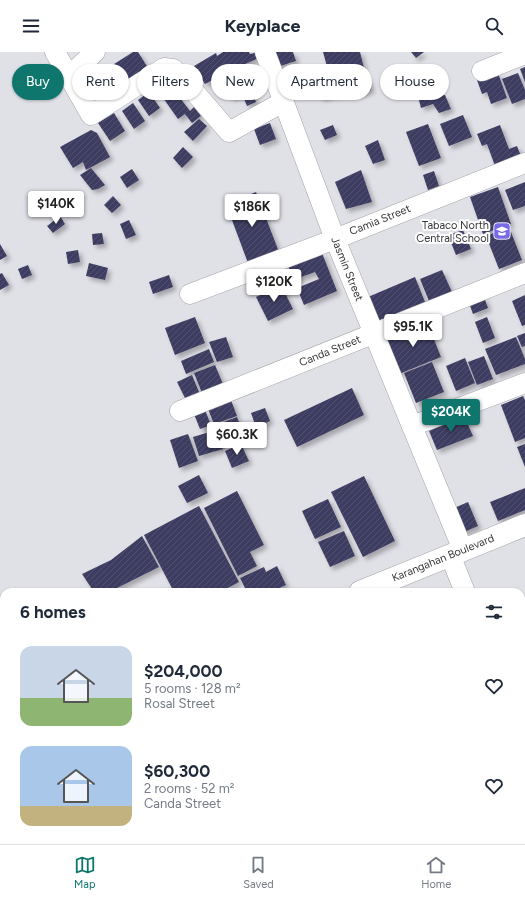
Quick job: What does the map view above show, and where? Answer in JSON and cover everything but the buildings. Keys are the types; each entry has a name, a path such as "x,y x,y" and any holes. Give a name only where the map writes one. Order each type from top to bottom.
{"main road":[{"name":"Karangahan Boulevard","path":"370,588 525,525"}],"street":[{"path":"55,52 91,115 164,68 169,68 179,74 229,132 284,102"},
{"path":"69,76 95,52"},
{"name":"Jasmin Street","path":"265,52 335,239 412,426 456,552 464,588"},
{"path":"482,71 525,54"},
{"name":"Camia Street","path":"190,294 335,239 525,163"},
{"name":"Canda Street","path":"180,411 525,273"},
{"path":"412,426 525,382"}],"place":[{"name":"Tabaco North Central School","path":"502,231"}]}
